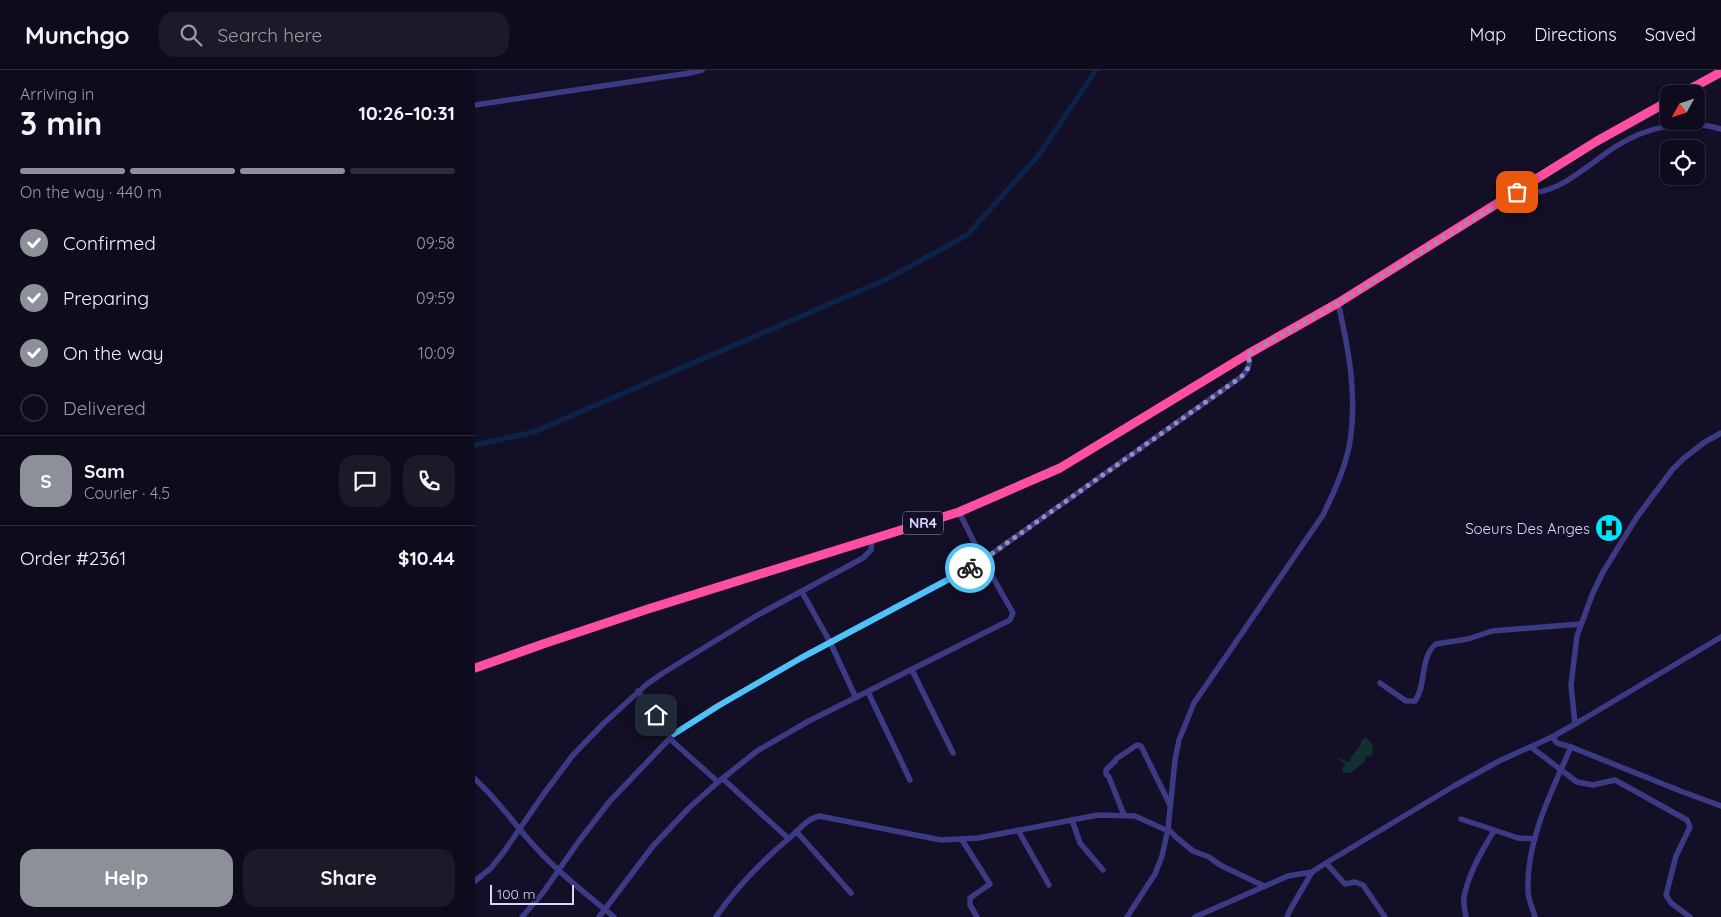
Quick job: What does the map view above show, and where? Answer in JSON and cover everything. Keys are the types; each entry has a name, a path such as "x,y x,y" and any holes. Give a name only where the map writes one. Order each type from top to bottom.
{"highway":[{"path":"1696,85 1718,72"},
{"name":"NR4","path":"475,668 648,609 959,512 1060,468 1248,354 1338,303 1597,141 1660,106"}],"street":[{"path":"475,105 690,74 702,70"},
{"path":"1517,192 1533,194 1548,190 1579,174 1615,147 1651,130 1666,126 1690,124 1713,126 1721,129"},
{"path":"1127,917 1155,874 1162,856 1168,830 1175,760 1179,740 1195,703 1318,522 1335,490 1349,448 1352,410 1351,376 1346,338 1338,303"},
{"path":"522,917 559,872 579,841 610,801 674,734 718,706 830,642 983,560 1241,377 1248,369 1250,362 1248,354"},
{"path":"1575,724 1571,685 1574,653 1581,624 1603,572 1637,517 1672,470 1705,442 1721,433"},
{"path":"599,917 653,846 689,808 720,780 757,751 807,722 1002,626 1013,617 1011,609 983,560 959,512"},
{"path":"475,881 491,868 503,854 519,828 573,755 638,691 663,673 756,616 869,553 872,549 872,539"},
{"path":"801,592 830,642 857,698"},
{"path":"1379,684 1406,701 1415,701 1419,695 1429,652 1435,644 1492,631 1581,624"},
{"path":"1286,916 1312,872 1326,862 1499,761 1552,737 1575,724 1721,637"},
{"path":"912,670 953,753"},
{"path":"638,691 656,715 674,734"},
{"path":"868,692 911,780"},
{"path":"1552,737 1557,743 1571,746 1721,806"},
{"path":"670,739 788,838"},
{"path":"1124,815 1106,770 1116,760 1137,745 1141,746 1171,806"},
{"path":"1535,917 1528,893 1535,839 1549,795 1571,746"},
{"path":"1531,747 1560,771 1577,782 1593,785 1615,780 1687,820 1689,826 1677,856 1666,895 1671,903 1690,917"},
{"path":"476,782 559,872 614,917"},
{"path":"716,917 747,877 788,838 811,819 825,816 930,838 962,840 1098,815 1135,816 1168,830 1193,851 1209,856 1219,865 1265,886"},
{"path":"1461,818 1518,838 1535,839"},
{"path":"1072,820 1080,842 1103,870"},
{"path":"1018,830 1049,885"},
{"path":"796,831 851,893"},
{"path":"1466,917 1464,904 1466,891 1476,864 1494,831"},
{"path":"962,840 990,884 970,898 970,905 977,917"},
{"path":"1326,862 1345,884 1355,882 1363,885 1385,917"},
{"path":"1195,917 1288,876 1312,872"}],"green space":[{"path":"1366,738 1372,745 1372,755 1366,757 1365,761 1351,773 1344,773 1342,770 1345,764 1335,757 1349,762 1361,744 1361,740"}],"waterway":[{"path":"475,445 534,432 887,279 967,235 1038,156 1096,70"}],"way so far":[{"path":"970,568 1241,377 1248,369 1250,362 1248,354 1338,303 1517,192"}],"place":[{"name":"Soeurs Des Anges","path":"1609,528"}],"route":[{"path":"656,715 674,734 707,712 767,677 883,613 970,568"}]}
